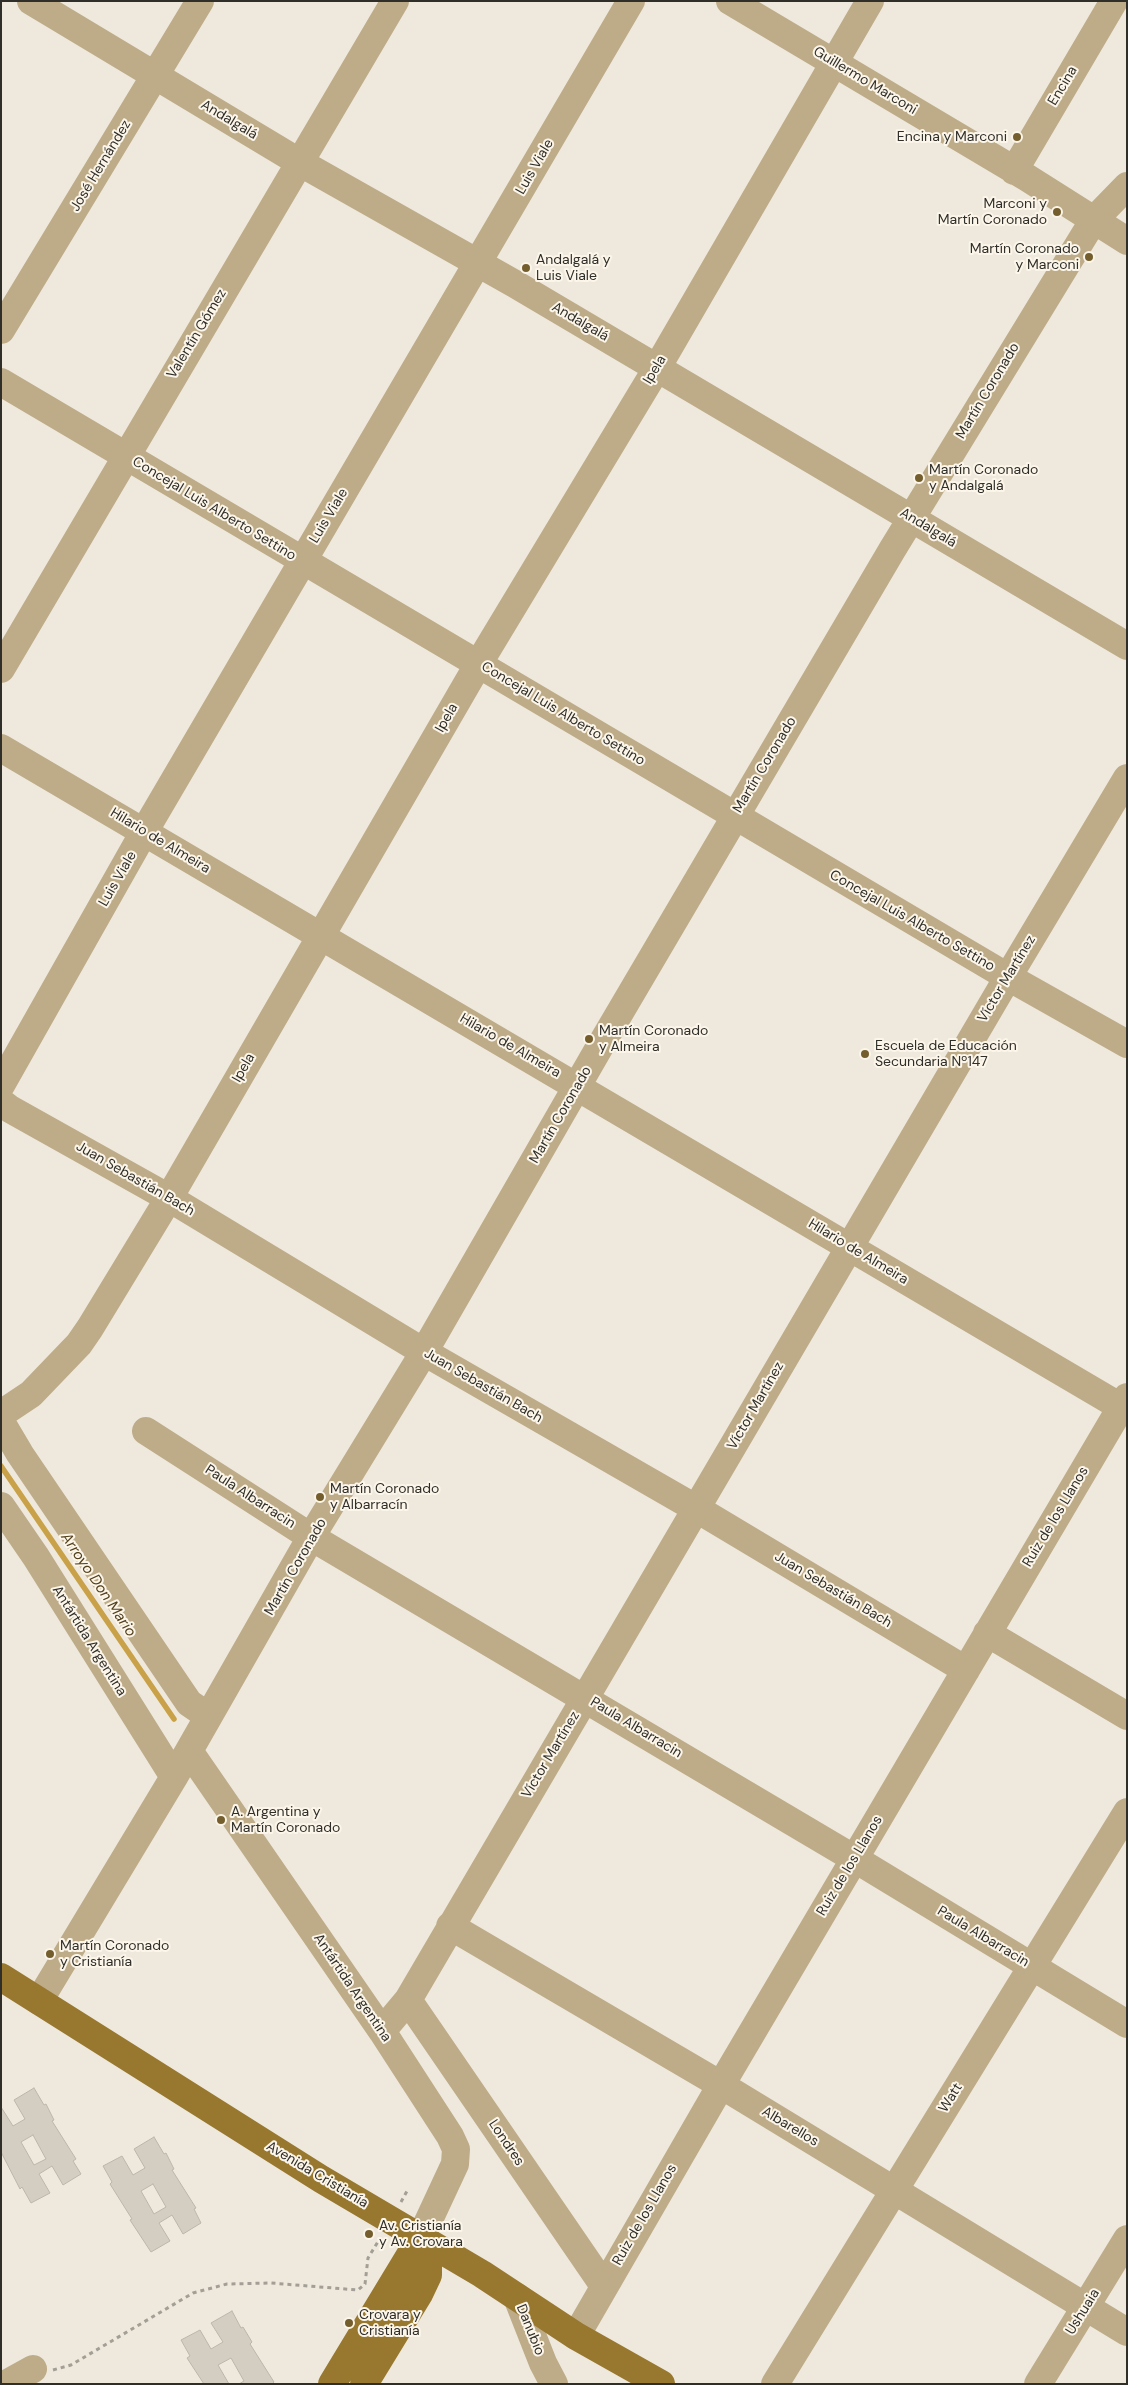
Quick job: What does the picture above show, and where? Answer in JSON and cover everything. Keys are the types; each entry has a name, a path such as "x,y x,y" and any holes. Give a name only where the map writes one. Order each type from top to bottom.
{"main road":[{"name":"Avenida Cristianía","path":"1,1977 421,2237 570,2332 661,2384"},
{"path":"332,2384 421,2237"},
{"path":"364,2384 420,2294 428,2275 428,2258 421,2237"}],"street":[{"name":"Andalgalá","path":"31,1 299,162 657,368 1127,646"},
{"name":"José Hernández","path":"1,330 200,1"},
{"name":"Valentín Gómez","path":"1,669 395,1"},
{"name":"Luis Viale","path":"1,1085 144,832 631,1"},
{"name":"Guillermo Marconi","path":"730,1 1127,240"},
{"name":"Ipela","path":"1,1414 31,1394 79,1344 169,1198 479,663 657,368 870,1"},
{"name":"Encina","path":"1014,171 1114,1"},
{"name":"Martín Coronado","path":"39,2001 174,1777 312,1538 424,1352 735,817 912,518 1093,221 1127,186"},
{"name":"Concejal Luis Alberto Settino","path":"1,382 479,663 735,817 1008,977 1127,1044"},
{"name":"Hilario de Almeira","path":"1,748 849,1247 1121,1416"},
{"name":"Víctor Martínez","path":"382,2031 408,2000 849,1247 1127,778"},
{"name":"Juan Sebastián Bach","path":"1,1102 10,1109 169,1198 424,1352 696,1509 966,1670"},
{"name":"Ruiz de los Llanos","path":"570,2332 604,2286 987,1632 1121,1416"},
{"path":"1,1422 20,1454 189,1703 208,1716"},
{"name":"Paula Albarracin","path":"146,1431 312,1538 855,1858 1127,2024"},
{"name":"Antártida Argentina","path":"1,1506 36,1557 174,1777"},
{"path":"987,1632 1127,1716"},
{"name":"Antártida Argentina","path":"189,1751 382,2031 450,2136 456,2149"},
{"name":"Watt","path":"775,2384 1127,1812"},
{"name":"Albarellos","path":"450,1926 721,2085 1127,2332"},
{"name":"Londres","path":"408,2000 604,2286"},
{"path":"421,2237 455,2164 456,2149 490,2120"},
{"name":"Ushuaia","path":"1038,2384 1127,2239"},
{"name":"Danubio","path":"516,2297 548,2373"},
{"name":"Danubio","path":"548,2373 547,2346 570,2332"},
{"path":"6,2384 33,2369"}],"path":[{"path":"33,2369 60,2370 192,2294 228,2284 271,2283 358,2290 365,2284 368,2258 407,2191"}],"building":[{"path":"34,2088 44,2105 46,2104 54,2120 52,2121 76,2159 73,2161 81,2174 63,2185 52,2166 39,2174 50,2193 31,2203 22,2187 20,2189 1,2152 1,2107 13,2126 25,2119 14,2100","holes":["33,2135 46,2159 34,2165 21,2142"]},
{"path":"154,2137 164,2154 166,2153 174,2169 172,2170 196,2208 194,2209 201,2223 183,2234 172,2215 159,2223 170,2241 151,2252 130,2220 132,2219 110,2184 112,2182 103,2166 122,2156 133,2175 145,2168 134,2149","holes":["153,2184 166,2207 154,2214 141,2191"]},
{"path":"232,2311 274,2382 272,2384 239,2384 244,2381 231,2358 218,2365 229,2384 204,2384 187,2358 190,2356 181,2340 200,2330 211,2349 223,2342 211,2323"}],"waterway":[{"name":"Arroyo Don Mario","path":"1,1466 174,1719"}],"place":[{"name":"Encina y Marconi","path":"1017,137"},
{"name":"Marconi y Martín Coronado","path":"1057,212"},
{"name":"Martín Coronado y Marconi","path":"1089,257"},
{"name":"Andalgalá y Luis Viale","path":"526,268"},
{"name":"Martín Coronado y Andalgalá","path":"919,478"},
{"name":"Martín Coronado y Almeira","path":"589,1039"},
{"name":"Escuela de Educación Secundaria Nº147","path":"865,1054"},
{"name":"Martín Coronado y Albarracín","path":"320,1497"},
{"name":"A. Argentina y Martín Coronado","path":"221,1820"},
{"name":"Martín Coronado y Cristianía","path":"50,1954"},
{"name":"Av. Cristianía y Av. Crovara","path":"369,2234"},
{"name":"Crovara y Cristianía","path":"349,2323"}]}
